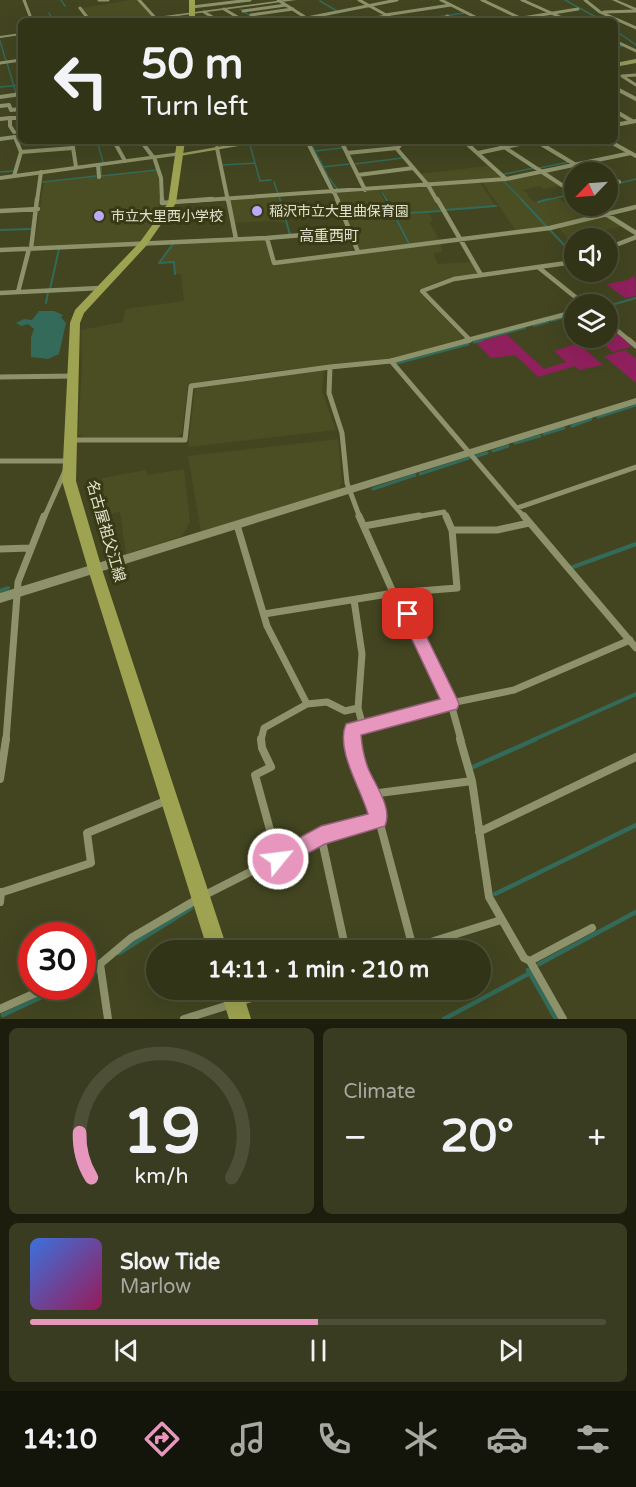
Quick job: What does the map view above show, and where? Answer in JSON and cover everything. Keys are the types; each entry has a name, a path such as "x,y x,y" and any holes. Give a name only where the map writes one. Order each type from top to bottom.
{"main road":[{"path":"618,64 636,61"},
{"path":"181,148 219,146"},
{"name":"名古屋祖父江線","path":"181,148 172,203 143,244 100,288 76,318 73,338 74,376 69,481 95,569 215,940"}],"street":[{"path":"24,0 31,18"},
{"path":"99,0 108,0"},
{"path":"139,0 156,18"},
{"path":"228,0 232,3"},
{"path":"160,18 192,7 250,0"},
{"path":"243,10 294,0"},
{"path":"359,0 391,18"},
{"path":"204,12 282,2 306,18 397,0"},
{"path":"441,0 477,18"},
{"path":"482,0 521,18 578,9"},
{"path":"522,0 563,18"},
{"path":"585,0 600,12 614,18"},
{"path":"614,0 636,10"},
{"path":"372,18 451,5"},
{"path":"192,7 214,18"},
{"path":"80,8 88,18"},
{"path":"224,9 239,18"},
{"path":"251,15 293,9"},
{"path":"600,12 636,10"},
{"path":"447,16 451,18"},
{"path":"618,20 636,28"},
{"path":"0,37 18,34"},
{"path":"618,42 636,51"},
{"path":"0,63 18,60"},
{"path":"618,74 636,86"},
{"path":"622,76 636,75"},
{"path":"618,90 635,98"},
{"path":"0,97 18,94"},
{"path":"0,106 9,105 11,110 18,110"},
{"path":"618,113 634,121"},
{"path":"0,119 18,117"},
{"path":"10,118 10,126 21,152 14,176"},
{"path":"618,124 634,121"},
{"path":"14,132 18,131"},
{"path":"0,139 15,137"},
{"path":"72,144 76,167"},
{"path":"116,144 125,161"},
{"path":"143,144 154,157 161,178 162,203 507,180 564,168"},
{"path":"309,144 333,192 358,252"},
{"path":"342,144 365,189"},
{"path":"397,148 399,144"},
{"path":"467,144 507,180"},
{"path":"500,144 564,187"},
{"path":"477,153 520,144"},
{"path":"540,144 572,162"},
{"path":"614,144 636,156"},
{"path":"219,146 236,239"},
{"path":"21,152 73,148"},
{"path":"0,178 154,157 181,148"},
{"path":"347,153 397,148"},
{"path":"397,148 428,185 481,275"},
{"path":"592,162 631,153"},
{"path":"98,165 99,177"},
{"path":"358,175 414,168"},
{"path":"18,292 38,209 41,172"},
{"path":"618,211 636,207"},
{"path":"0,211 38,209"},
{"path":"267,238 274,263 550,228 598,216"},
{"path":"609,216 636,235"},
{"path":"0,250 267,238 350,231"},
{"path":"618,243 636,235"},
{"path":"470,340 422,291 442,283 481,275 564,263"},
{"path":"538,267 572,294"},
{"path":"0,292 100,288"},
{"path":"70,440 185,440 191,386 391,361 564,315"},
{"path":"618,331 636,346"},
{"path":"391,361 633,643 514,690 451,703 352,730 353,748 379,820 411,940"},
{"path":"330,367 328,392 342,432 347,482 401,610 408,614 451,703 472,781 489,897 524,958 530,961 563,1019"},
{"path":"0,378 74,376"},
{"path":"0,598 636,401"},
{"path":"0,461 69,461 30,548 16,592 4,698 6,737 0,779"},
{"path":"517,508 636,467"},
{"path":"264,614 394,593 457,588 452,530 444,512 364,525"},
{"path":"452,530 497,530 530,523"},
{"path":"237,525 267,626 307,704"},
{"path":"0,549 30,548"},
{"path":"354,600 362,628 364,659 358,708 363,727"},
{"path":"278,859 255,775 271,767 262,748 261,733 264,728 307,704 325,700 334,702 345,711 358,708"},
{"path":"479,832 636,757"},
{"path":"371,794 472,781"},
{"path":"0,896 91,862 87,833 169,800"},
{"path":"96,966 131,938 201,897 321,836 379,820"},
{"path":"321,836 344,940"},
{"path":"438,940 501,920"},
{"path":"530,961 592,928"},
{"path":"100,964 108,1019"},
{"path":"0,1009 20,1000"},
{"path":"184,1019 236,1004"}],"shaded area":[{"path":"138,0 153,16 89,18 82,8"},
{"path":"488,166 503,179 430,184 420,174"},
{"name":"市立大里西小学校","path":"158,170 160,203 158,207 164,207 140,242 34,247 44,182"},
{"path":"543,174 561,186 544,189 539,186 523,190 529,195 527,196 536,203 558,198 564,202 564,216 591,216 548,227 506,181"},
{"path":"504,181 546,227 516,231 483,183"},
{"path":"480,183 496,206 444,210 430,186"},
{"path":"427,187 441,210 394,214 382,190"},
{"path":"379,190 408,245 359,251 335,193"},
{"name":"稲沢市立大里曲保育園","path":"277,197 285,223 272,221 235,223 230,200"},
{"path":"428,212 433,221 429,222 440,241 410,244 394,215"},
{"path":"602,216 608,216 623,226 564,228 564,234 558,227"},
{"path":"266,239 272,264 441,243 442,252 433,253 438,264 471,262 478,273 441,281 417,290 463,337 461,340 393,358 257,373 188,384 182,433 177,437 82,437 78,434 82,366 81,330 123,322 125,309 184,301 181,274 176,274 175,262 160,263 174,244"},
{"path":"635,275 636,296 625,298 606,284 618,282 628,280"},
{"path":"506,334 544,369 566,362 554,351 564,348 584,348 603,365 579,370 575,366 538,377 515,355 491,358 476,343"},
{"path":"618,334 633,346 613,352 608,348 618,348"},
{"path":"625,350 636,359 636,383 604,356"},
{"path":"324,369 322,391 336,430 188,447 195,388"},
{"path":"338,439 342,482 339,490 201,532 188,456"},
{"path":"184,469 190,522 182,536 126,554 120,512 106,514 102,478 146,470 147,475"}],"water":[{"path":"39,311 54,311 63,315 61,317 66,323 59,354 48,359 31,357 31,337 34,329 28,324 21,326 16,323 24,319 32,320"}],"waterway":[{"path":"61,0 65,6"},
{"path":"565,0 598,18"},
{"path":"320,1 337,11"},
{"path":"240,9 254,18"},
{"path":"49,13 52,18"},
{"path":"431,18 464,13"},
{"path":"618,32 636,45"},
{"path":"0,41 6,61"},
{"path":"618,47 623,46"},
{"path":"7,63 14,86"},
{"path":"14,86 18,85"},
{"path":"0,87 14,86"},
{"path":"14,86 16,93"},
{"path":"98,144 103,162"},
{"path":"312,144 315,151"},
{"path":"250,145 255,163"},
{"path":"315,151 342,148"},
{"path":"315,151 318,157"},
{"path":"319,158 323,167"},
{"path":"355,164 402,158"},
{"path":"223,165 255,163"},
{"path":"255,163 260,181 271,180"},
{"path":"539,168 564,163"},
{"path":"323,167 349,164"},
{"path":"101,166 101,176 156,170"},
{"path":"323,167 328,177"},
{"path":"504,174 534,168"},
{"path":"0,172 13,171"},
{"path":"43,182 96,176"},
{"path":"329,178 338,190"},
{"path":"618,184 636,179"},
{"path":"504,181 523,201"},
{"path":"274,182 278,194"},
{"path":"382,192 387,201"},
{"path":"542,201 564,196"},
{"path":"279,197 280,201"},
{"path":"280,199 290,235"},
{"path":"386,199 394,214"},
{"path":"521,199 547,227"},
{"path":"538,202 549,199"},
{"path":"445,210 496,206"},
{"path":"394,214 441,211"},
{"path":"169,215 224,213"},
{"path":"394,214 409,244"},
{"path":"0,230 30,229"},
{"path":"549,229 564,245"},
{"path":"173,244 159,263 174,262 175,274"},
{"path":"50,289 59,249"},
{"path":"46,303 48,292"},
{"path":"618,303 636,298"},
{"path":"551,321 564,318"},
{"path":"534,326 548,322"},
{"path":"476,341 525,328"},
{"path":"474,342 482,340"},
{"path":"397,363 468,344"},
{"path":"598,417 636,405"},
{"path":"572,426 591,419"},
{"path":"544,434 564,428"},
{"path":"515,443 540,436"},
{"path":"493,451 508,446"},
{"path":"477,456 487,453"},
{"path":"420,474 469,458"},
{"path":"373,489 415,475"},
{"path":"573,567 636,544"},
{"path":"0,591 8,588"},
{"path":"533,740 636,694"},
{"path":"473,767 536,739"},
{"path":"495,894 636,825"},
{"path":"119,953 191,908"},
{"path":"539,964 636,912"},
{"path":"444,1019 530,973"},
{"path":"530,973 556,1019"},
{"path":"3,1015 35,1000"}],"place":[{"name":"稲沢市立大里曲保育園","path":"257,211"},
{"name":"市立大里西小学校","path":"99,216"}],"district":[{"name":"高重西町","path":"329,236"}],"route":[{"path":"278,859 321,836 379,820 353,748 352,730 451,704 408,614"}]}
